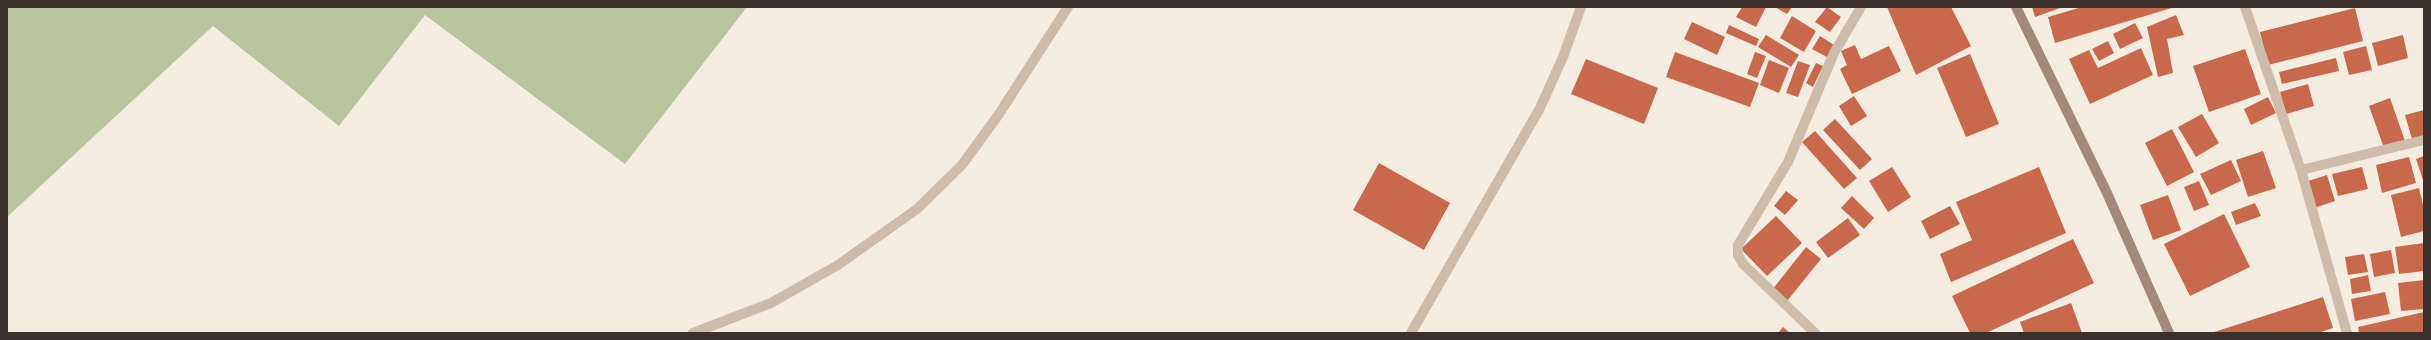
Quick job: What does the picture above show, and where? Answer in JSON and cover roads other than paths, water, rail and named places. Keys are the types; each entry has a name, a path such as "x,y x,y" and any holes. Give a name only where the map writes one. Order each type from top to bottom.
{"main road":[{"path":"2016,7 2107,192 2169,333"}],"street":[{"path":"693,333 771,303 838,265 917,209 962,165 1000,114 1068,7"},
{"path":"1411,333 1540,108 1563,57 1581,7"},
{"path":"1815,333 1743,264 1738,255 1738,245 1788,162 1834,53 1861,7"},
{"path":"2245,7 2301,170 2347,333"},
{"path":"2301,170 2424,140"}]}
